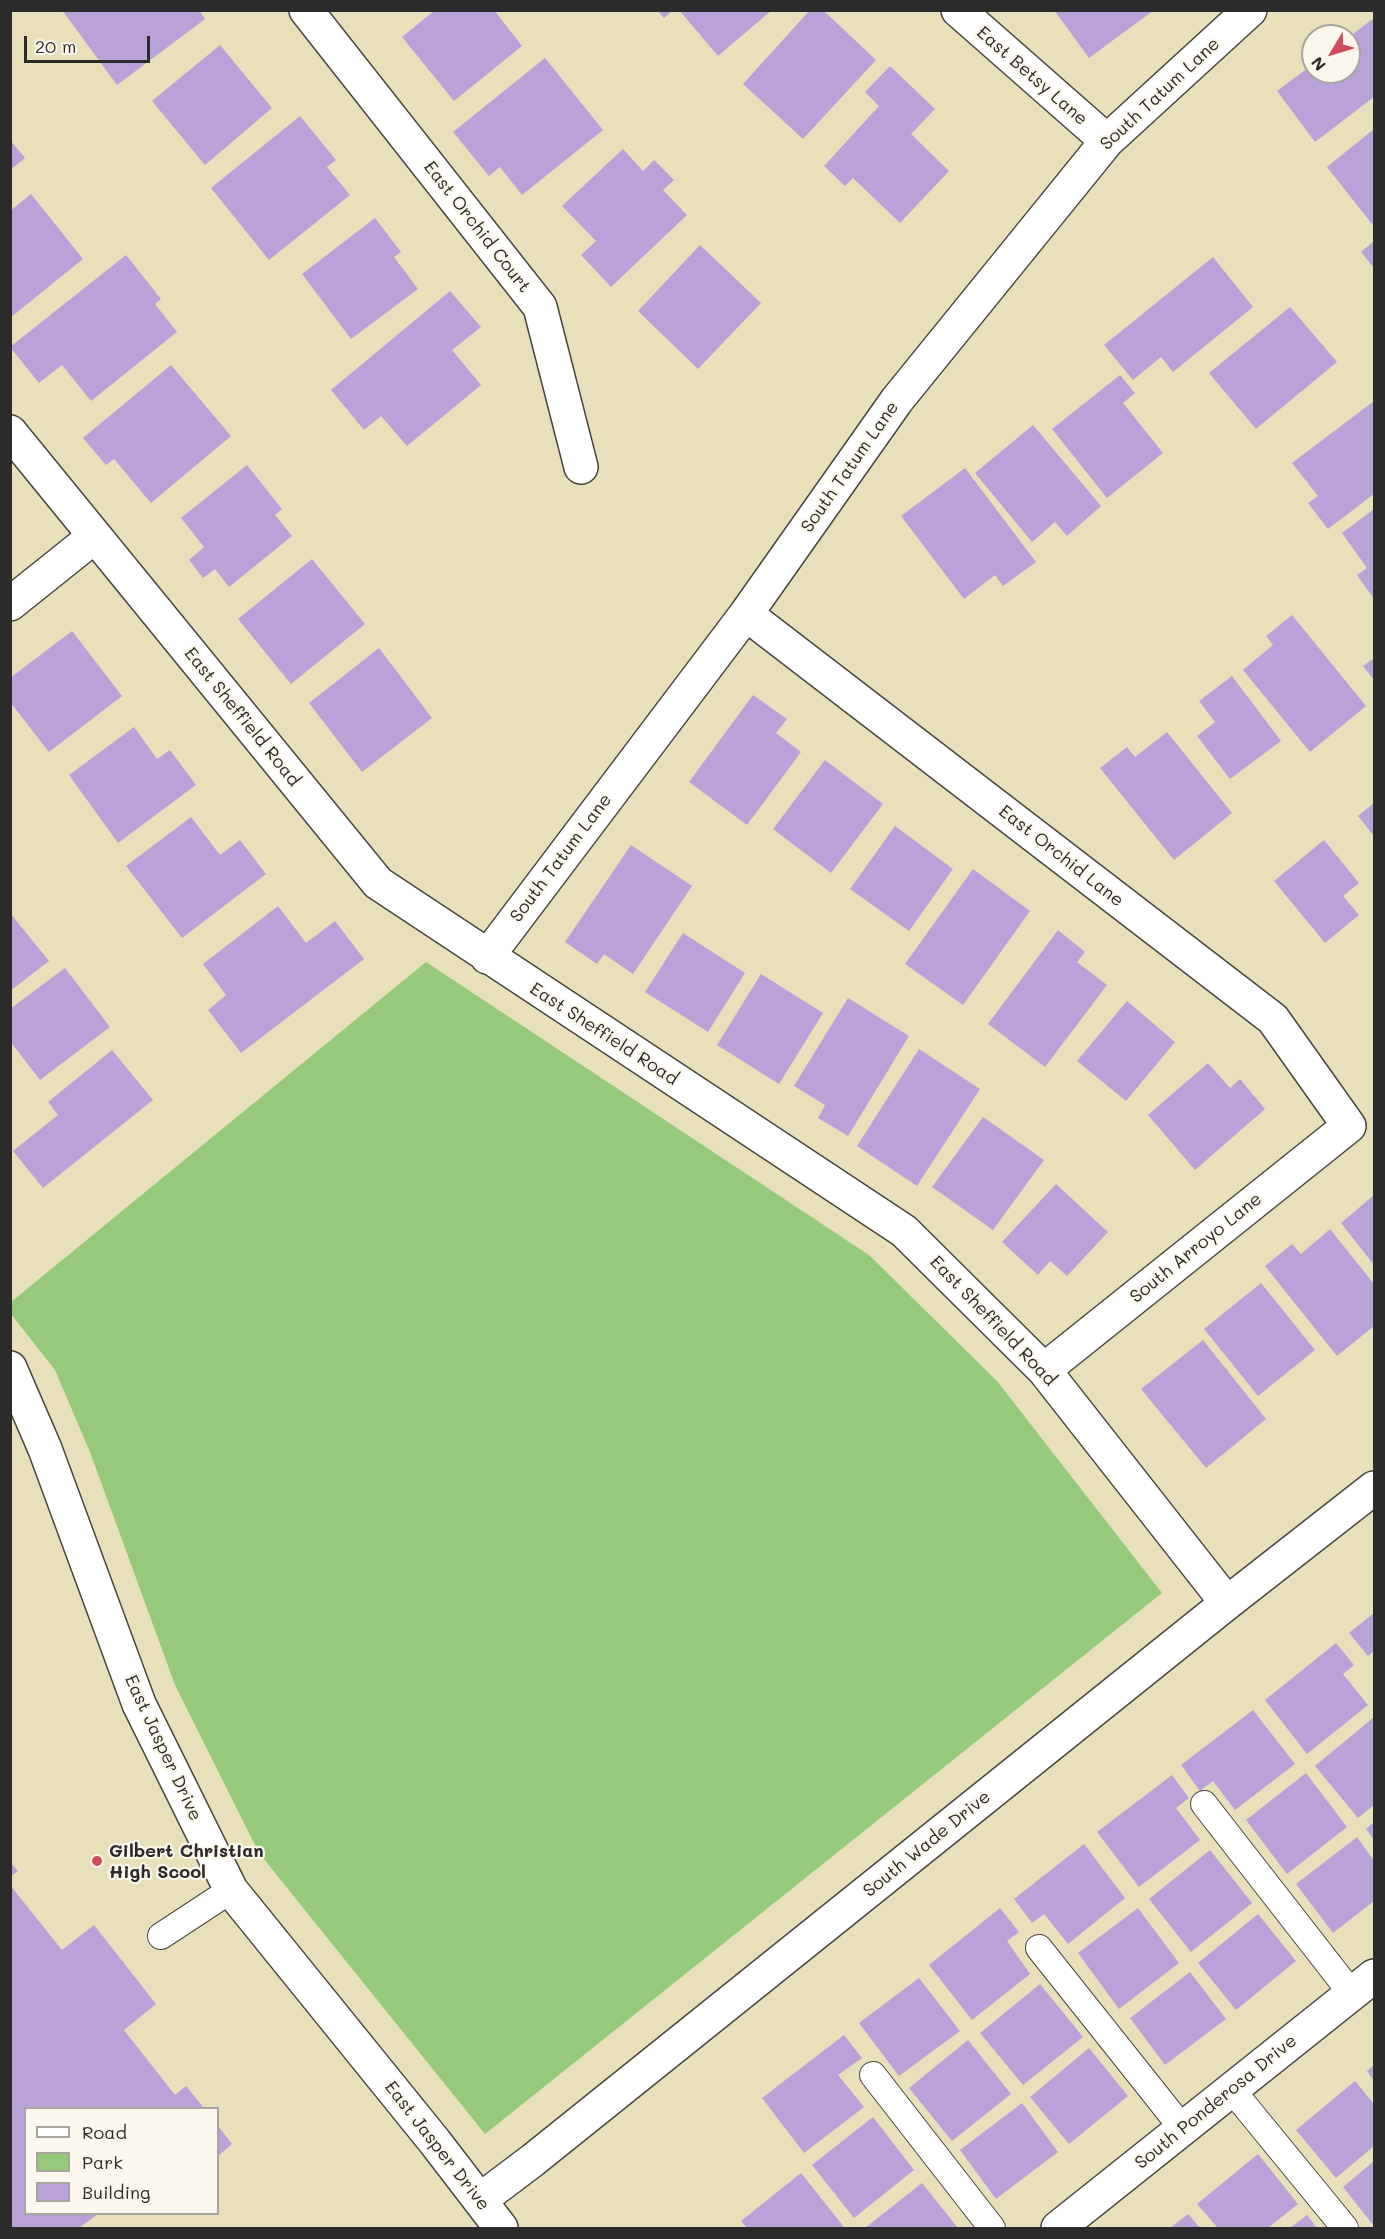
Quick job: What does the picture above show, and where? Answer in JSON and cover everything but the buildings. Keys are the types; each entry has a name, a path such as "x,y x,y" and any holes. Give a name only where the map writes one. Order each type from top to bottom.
{"street":[{"name":"East Betsy Lane","path":"958,10 1107,141"},
{"name":"South Tatum Lane","path":"487,957 746,614 897,400 1107,141 1250,10"},
{"name":"East Orchid Court","path":"312,12 540,307 581,467"},
{"name":"East Sheffield Road","path":"10,432 378,883 904,1231 1044,1370 1227,1604"},
{"path":"10,604 94,536"},
{"name":"East Orchid Lane","path":"746,614 1273,1019 1348,1126"},
{"name":"South Arroyo Lane","path":"1044,1370 1348,1126"},
{"name":"East Jasper Drive","path":"10,1368 45,1449 139,1704 231,1890 435,2142 501,2229"},
{"name":"South Wade Drive","path":"480,2200 1374,1488"},
{"name":"South Ponderosa Drive","path":"1068,2225 1183,2129 1363,1985"}],"lane":[{"path":"1204,1804 1363,1985"},
{"path":"161,1936 231,1890"},
{"path":"1040,1948 1183,2129"},
{"path":"873,2075 992,2229"},
{"path":"1232,2090 1345,2229"}],"green space":[{"path":"426,962 869,1255 997,1381 1162,1593 485,2134 259,1853 175,1685 90,1452 55,1370 11,1314 11,1302"}],"place":[{"name":"Gilbert Christian High Scool","path":"97,1861"}]}
